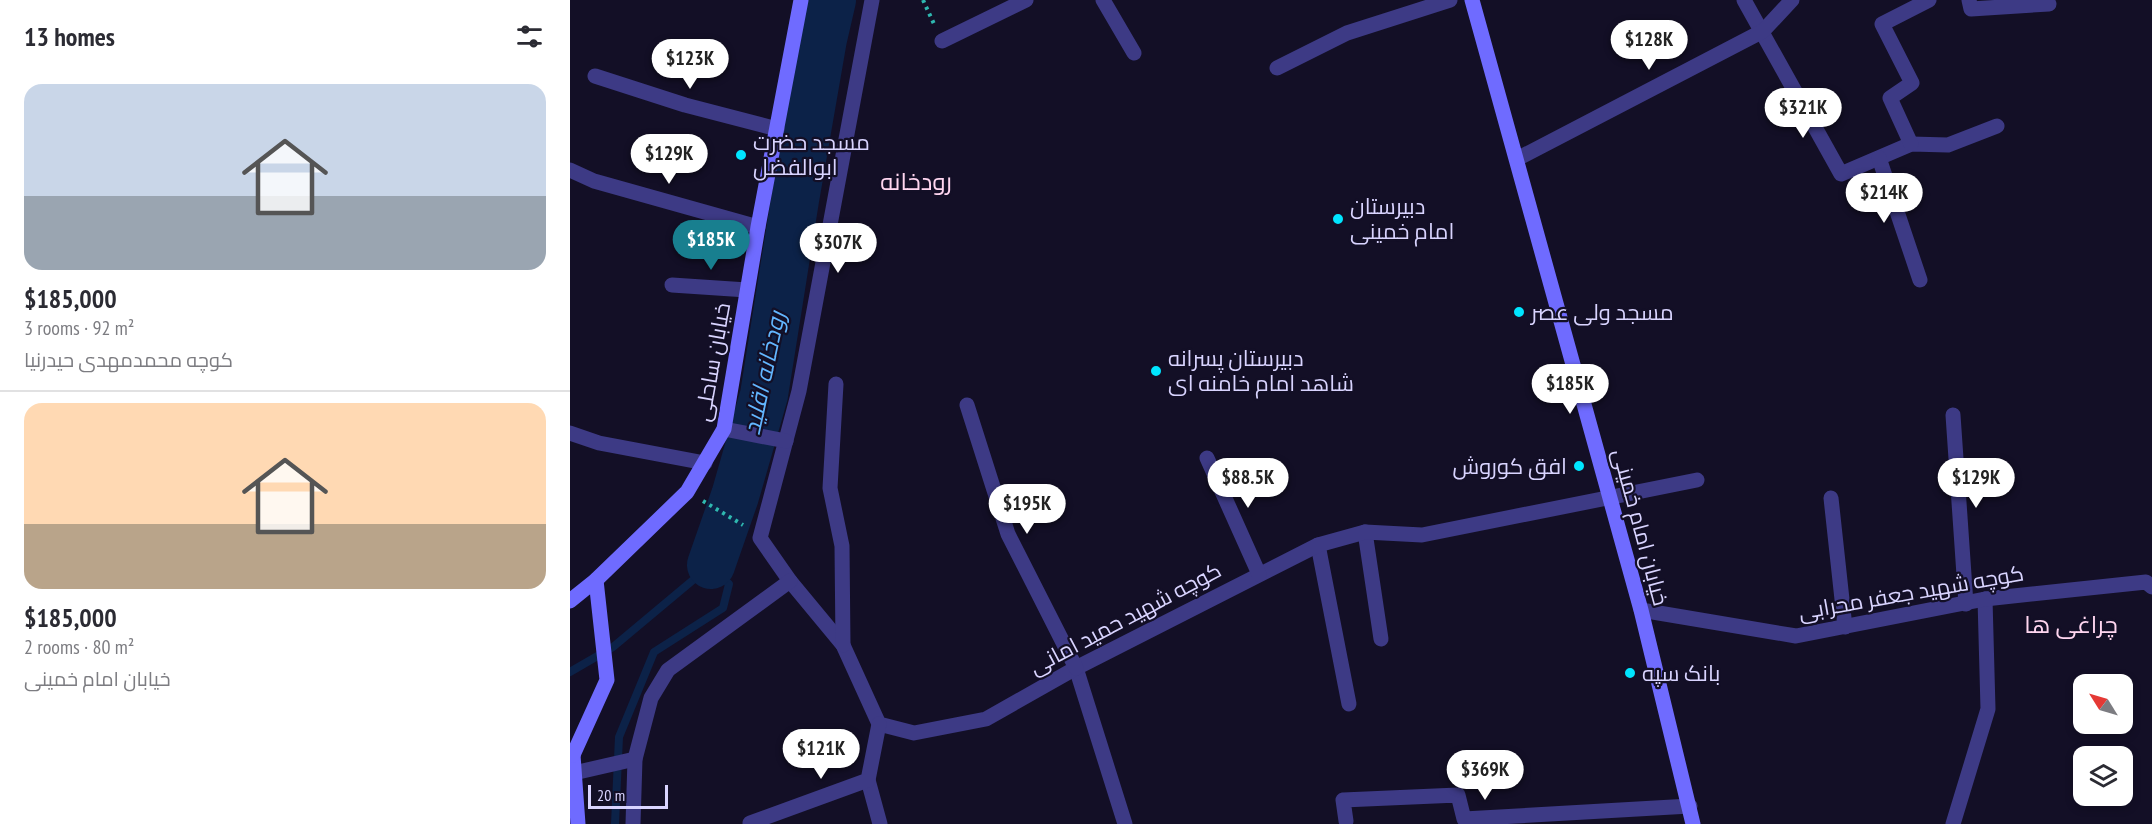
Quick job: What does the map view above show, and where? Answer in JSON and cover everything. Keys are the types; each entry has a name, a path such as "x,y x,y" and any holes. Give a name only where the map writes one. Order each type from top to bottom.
{"street":[{"name":"خیابان ساحلی","path":"570,601 596,580 687,492 724,429 758,227 801,0"},
{"path":"872,0 802,380 782,441 760,538 790,581 843,645 879,724 868,780 880,824"},
{"path":"942,41 1026,0"},
{"path":"1103,0 1134,53"},
{"path":"1277,68 1347,33 1450,0"},
{"name":"خیابان امام خمینی","path":"1472,0 1641,610 1693,824"},
{"path":"1744,0 1841,174 1911,144 1948,145 1997,126"},
{"path":"1517,159 1763,31 1792,0"},
{"path":"1911,144 1890,98 1912,83 1881,24 1929,0"},
{"path":"1969,0 1971,9 2049,4"},
{"path":"595,76 685,105 777,129"},
{"path":"1879,158 1920,280"},
{"path":"570,170 594,181 758,227"},
{"path":"672,285 747,290"},
{"path":"836,384 830,488 842,546 843,645"},
{"path":"967,405 1008,534 1076,668 1125,824"},
{"path":"1953,415 1966,604"},
{"path":"724,429 782,441"},
{"path":"570,433 599,443 705,463"},
{"path":"1207,458 1259,574"},
{"name":"کوچه شهید حمید امانی","path":"879,724 914,733 986,719 1076,668 1318,545 1365,532 1422,535 1697,480"},
{"path":"1831,498 1845,627"},
{"path":"1365,532 1381,639"},
{"path":"1318,545 1349,704"},
{"path":"578,824 571,753 607,680 596,580"},
{"path":"633,824 635,759 651,698 668,670 790,581"},
{"name":"کوچه شهید جعفر محرابی","path":"1641,610 1796,636 1985,599 2146,582 2152,587"},
{"path":"1953,824 1989,709 1985,599"},
{"path":"574,773 635,759"},
{"path":"750,823 868,780"},
{"path":"1346,821 1343,800 1458,795 1464,819 1690,806"}],"path":[{"path":"720,511 748,528"}],"waterway":[{"name":"رودخانه اقلید","path":"711,565 735,496 764,395 795,200 832,0"},
{"path":"570,672 613,647 711,565 729,584 723,608 654,652 619,737 615,824"}],"place":[{"name":"مسجد حضرت ابوالفضل","path":"741,155"},
{"name":"دبیرستان امام خمینی","path":"1338,219"},
{"name":"مسجد ولی عصر","path":"1519,312"},
{"name":"دبیرستان پسرانه شاهد امام خامنه ای","path":"1156,371"},
{"name":"افق کوروش","path":"1579,466"},
{"name":"بانک سپه","path":"1630,673"}],"district":[{"name":"رودخانه","path":"916,181"},
{"name":"چراغی ها","path":"2071,624"}]}
